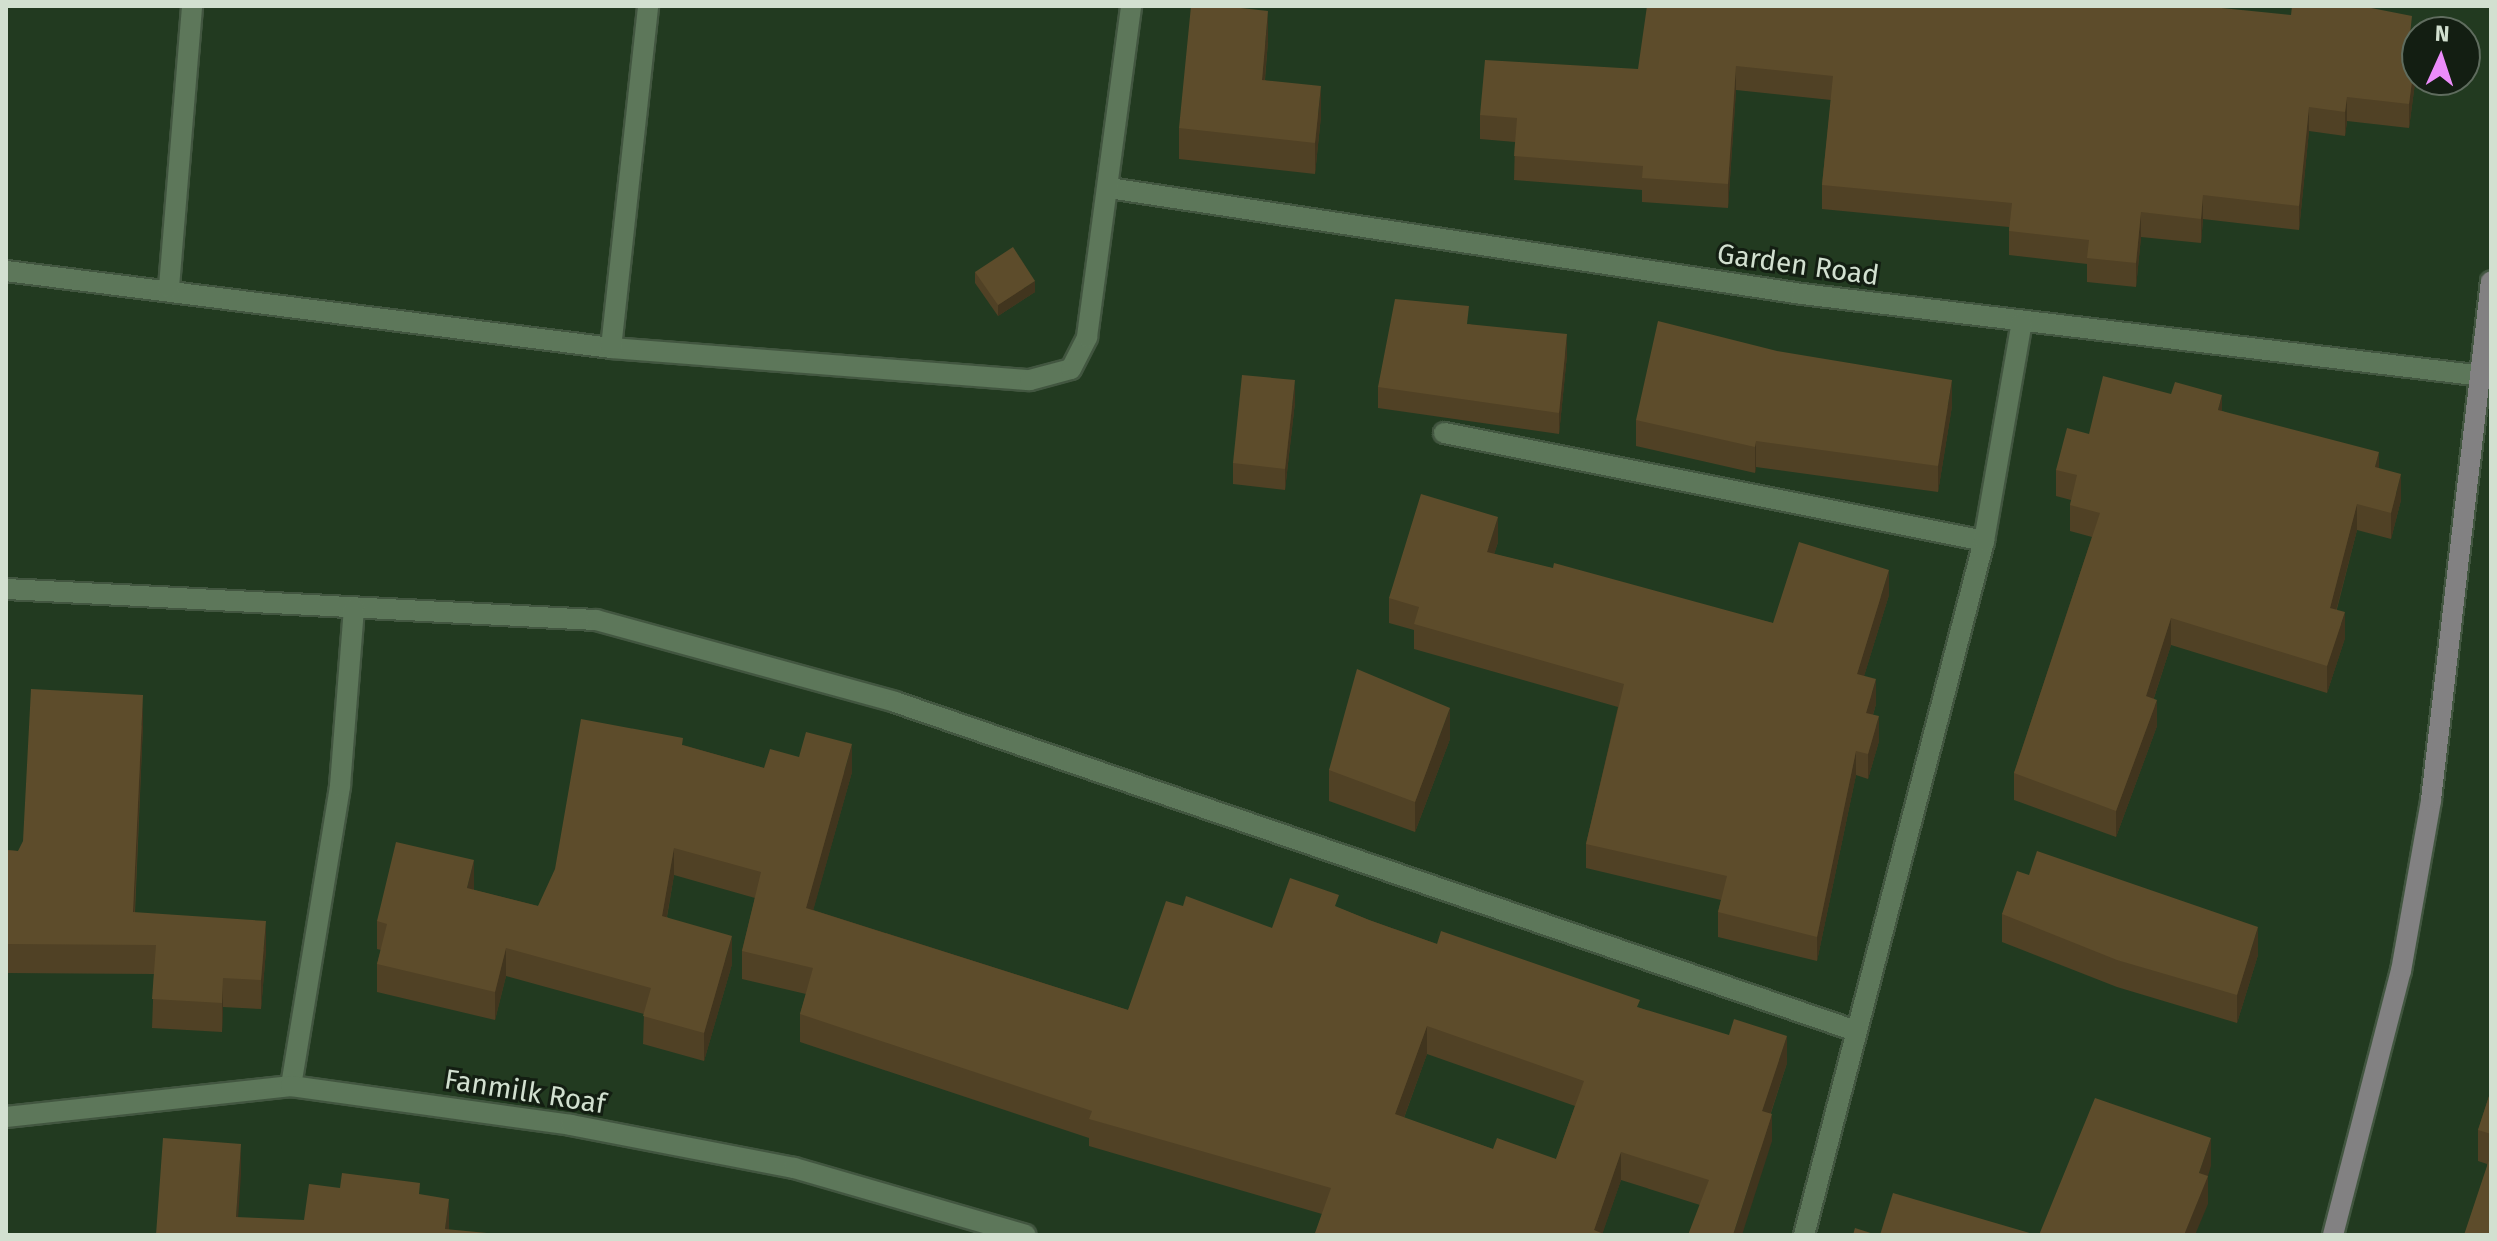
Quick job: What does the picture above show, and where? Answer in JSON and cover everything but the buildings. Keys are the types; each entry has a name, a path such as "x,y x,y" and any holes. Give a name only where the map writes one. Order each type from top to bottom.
{"street":[{"path":"169,287 192,6"},
{"path":"611,348 648,6"},
{"path":"6,271 169,287 611,348 1030,380 1071,369 1087,337 1131,6"},
{"name":"Garden Road","path":"1109,188 1511,254 2022,322 2483,376"},
{"path":"2333,1235 2401,971 2428,815 2483,376 2491,281"},
{"path":"1804,1235 1984,541 2022,322"},
{"path":"1444,433 1984,541"},
{"path":"6,589 596,620 895,702 1856,1031"},
{"path":"291,1086 340,786 354,609"},
{"name":"Fanmilk Roaf","path":"6,1117 291,1086 571,1125 794,1168 1026,1235"}]}
